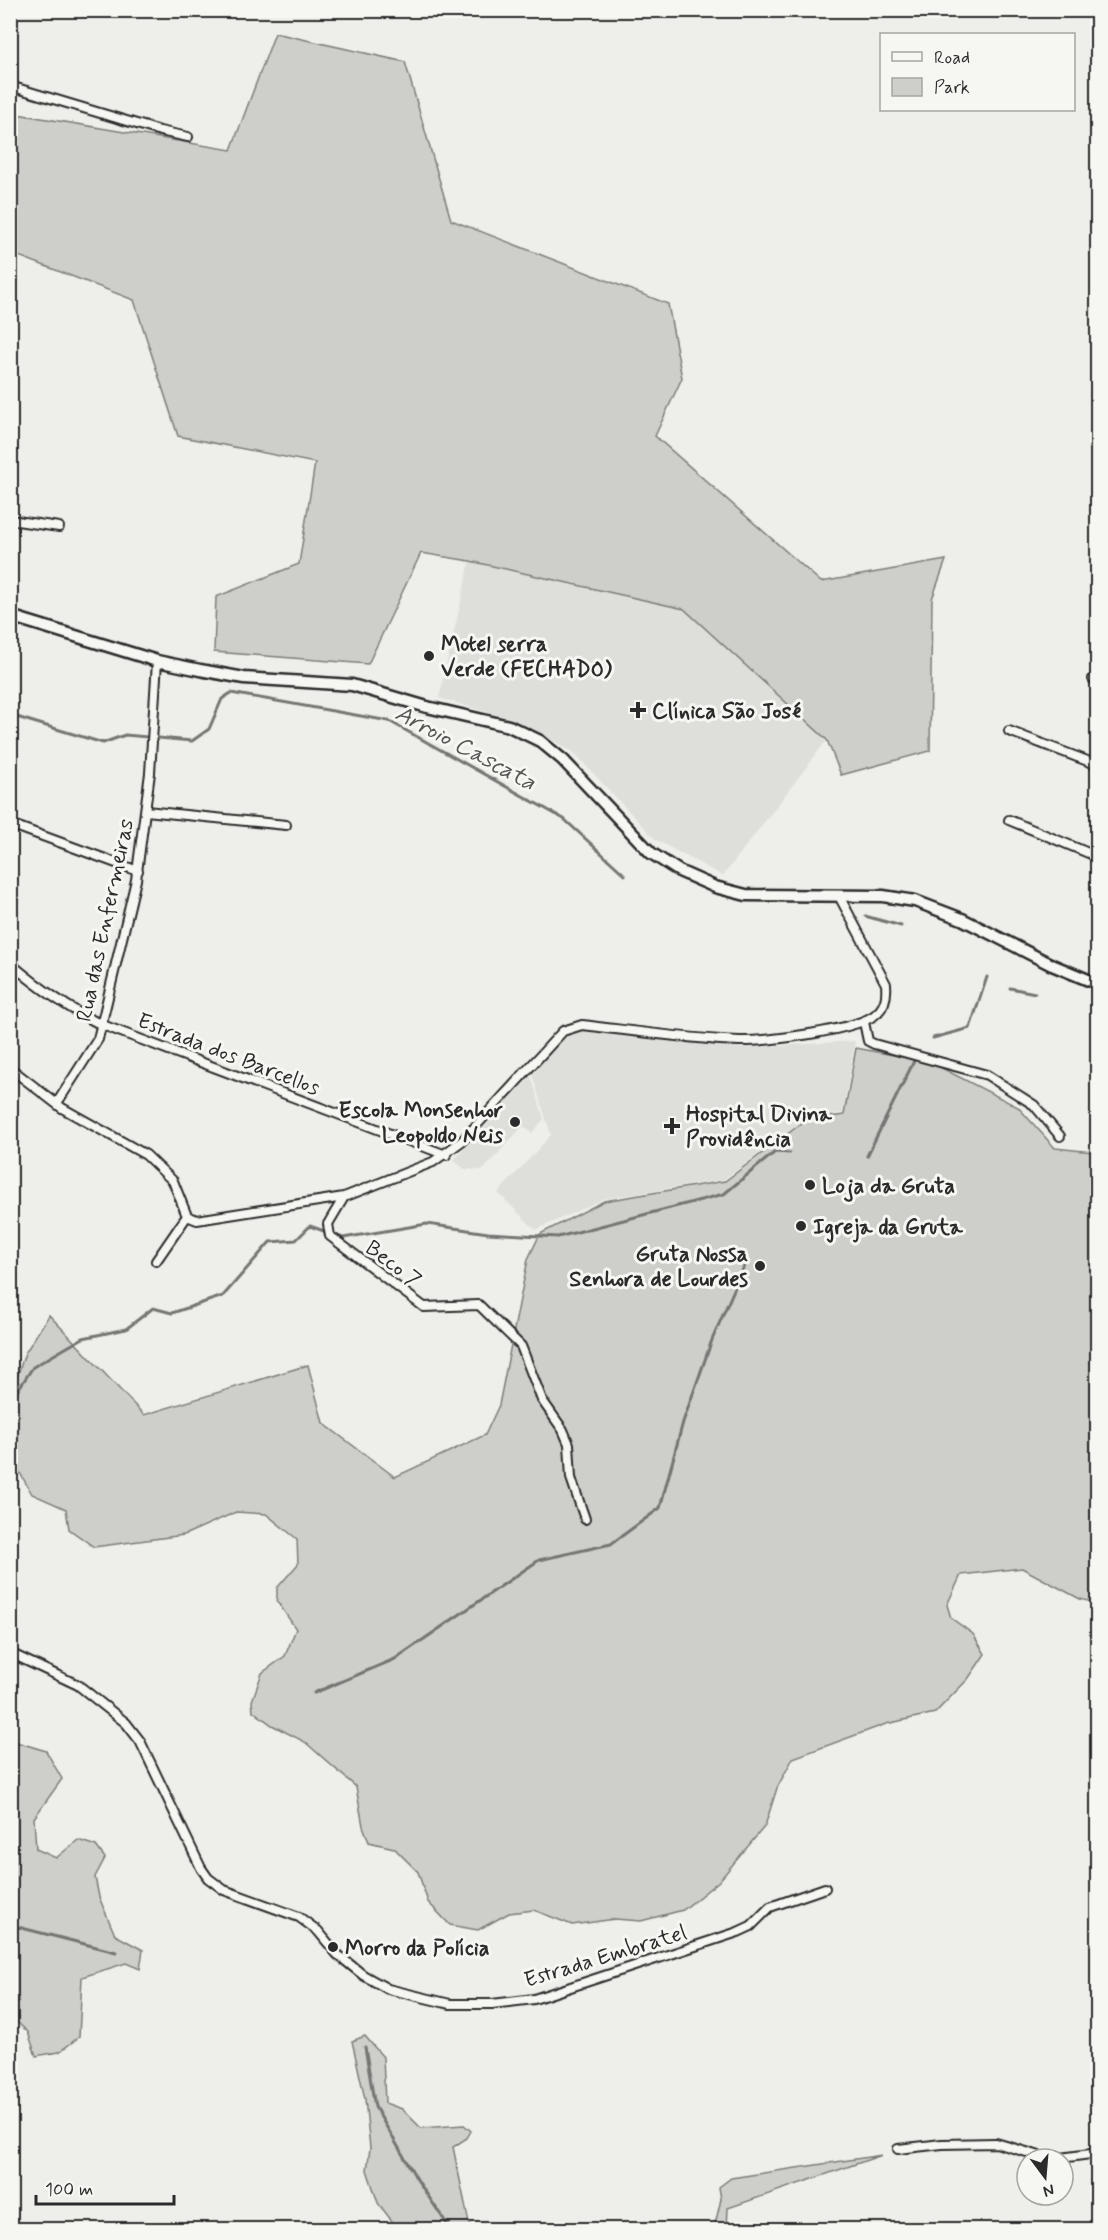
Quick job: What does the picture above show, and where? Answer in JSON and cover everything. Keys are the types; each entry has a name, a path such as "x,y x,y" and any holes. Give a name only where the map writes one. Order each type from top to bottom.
{"main road":[{"path":"10,616 157,661 244,678 351,685 509,726 540,741 555,754 651,853 679,871 715,887 746,895 883,896 915,901 962,919 1052,965 1098,984"}],"street":[{"path":"10,86 160,131 188,136"},
{"path":"10,520 59,527"},
{"name":"Rua das Enfermeiras","path":"57,1103 98,1039 138,871 146,811 157,661"},
{"path":"1009,730 1098,765"},
{"path":"146,811 286,825"},
{"path":"1009,820 1098,857"},
{"path":"10,824 138,871"},
{"path":"10,1068 57,1103 146,1155 173,1181 187,1216 197,1220 344,1197 446,1155 462,1141 563,1031 582,1026 740,1041 802,1034 864,1022 878,1013 887,997 886,984 839,896"},
{"name":"Estrada dos Barcellos","path":"10,963 76,1012 100,1024 446,1155"},
{"path":"864,1022 868,1041 874,1044 987,1075 1034,1105 1060,1136"},
{"name":"Beco 7","path":"344,1197 328,1224 330,1236 424,1307 479,1305 511,1333 521,1346 542,1400 564,1430 569,1444 571,1478 585,1519"},
{"path":"156,1261 187,1216"},
{"name":"Estrada Embratel","path":"10,1653 78,1685 126,1723 140,1741 201,1868 215,1884 234,1894 299,1917 318,1931 337,1954 363,1975 387,1989 450,2004 492,2004 534,1999 751,1926 770,1907 825,1888"},
{"path":"898,2149 942,2144 996,2143 1015,2148"},
{"path":"1075,2156 1098,2153"}],"shaded area":[{"name":"Clínica São José","path":"470,561 684,609 827,740 723,876 656,840 573,752 523,723 439,698"},
{"name":"Hospital Divina Providência","path":"582,1031 741,1048 855,1041 843,1113 807,1118 723,1180 603,1199 536,1230 498,1193 551,1135 532,1074 564,1037"},
{"name":"Escola Monsenhor Leopoldo Neis","path":"531,1076 544,1119 532,1133 523,1126 483,1170 464,1169 454,1160"}],"green space":[{"path":"275,33 405,62 451,220 668,304 682,378 655,436 821,582 946,560 932,599 930,751 841,775 827,740 684,609 470,561 421,553 368,664 214,652 216,597 299,564 315,463 178,436 134,300 11,253 11,113 231,150"},
{"path":"856,1048 930,1062 1018,1107 1055,1148 1093,1152 1097,1149 1097,1603 1080,1599 1022,1568 961,1575 947,1605 951,1618 973,1634 985,1654 968,1679 935,1713 886,1724 793,1758 777,1788 765,1826 719,1881 683,1910 641,1921 615,1919 572,1925 534,1910 509,1913 478,1930 450,1925 428,1902 418,1872 394,1848 369,1842 363,1826 356,1787 305,1742 272,1725 253,1711 252,1701 262,1673 285,1656 296,1629 277,1601 277,1588 298,1564 297,1539 266,1514 236,1512 184,1535 94,1547 69,1529 66,1509 32,1494 11,1457 10,1398 25,1353 49,1315 144,1415 308,1365 323,1423 395,1477 485,1435 499,1405 528,1259 540,1234 604,1201 725,1181 806,1120 844,1115"},
{"path":"13,1741 46,1751 62,1779 34,1818 36,1849 56,1858 78,1840 96,1846 105,1858 95,1877 99,1897 115,1935 143,1950 140,1969 126,1963 82,1977 79,2037 59,2052 36,2056 28,2032 11,2017 10,1743"},
{"path":"365,2036 383,2057 385,2103 402,2109 421,2128 464,2125 471,2131 467,2138 453,2147 469,2223 476,2229 398,2229 378,2203 367,2170 370,2148 365,2099 352,2041"},
{"path":"882,2155 728,2208 727,2229 714,2229 721,2199 719,2187 731,2178"}],"waterway":[{"name":"Arroio Cascata","path":"10,715 103,743 125,735 192,741 209,729 222,699 231,693 389,721 564,819 625,875"},
{"name":"Arroio Cascata","path":"865,916 901,926"},
{"path":"933,1038 970,1028 987,977"},
{"name":"Arroio Cascata","path":"1010,988 1035,993"},
{"path":"867,1156 914,1061"},
{"path":"10,1402 33,1367 83,1338 126,1329 153,1308 172,1313 223,1296 270,1242 296,1240 310,1226 343,1238 427,1224 488,1233 558,1237 724,1194 775,1152 790,1153"},
{"path":"314,1693 395,1659 539,1560 611,1544 660,1508 683,1422 712,1340 745,1264"},
{"path":"10,1925 116,1952"},
{"path":"365,2047 375,2107 418,2181 451,2230"}],"place":[{"name":"Motel serra Verde (FECHADO)","path":"429,656"},
{"name":"Clínica São José","path":"638,710"},
{"name":"Escola Monsenhor Leopoldo Neis","path":"515,1122"},
{"name":"Hospital Divina Providência","path":"672,1126"},
{"name":"Loja da Gruta","path":"810,1185"},
{"name":"Igreja da Gruta","path":"801,1226"},
{"name":"Gruta Nossa Senhora de Lourdes","path":"760,1266"},
{"name":"Morro da Polícia","path":"333,1947"}]}
